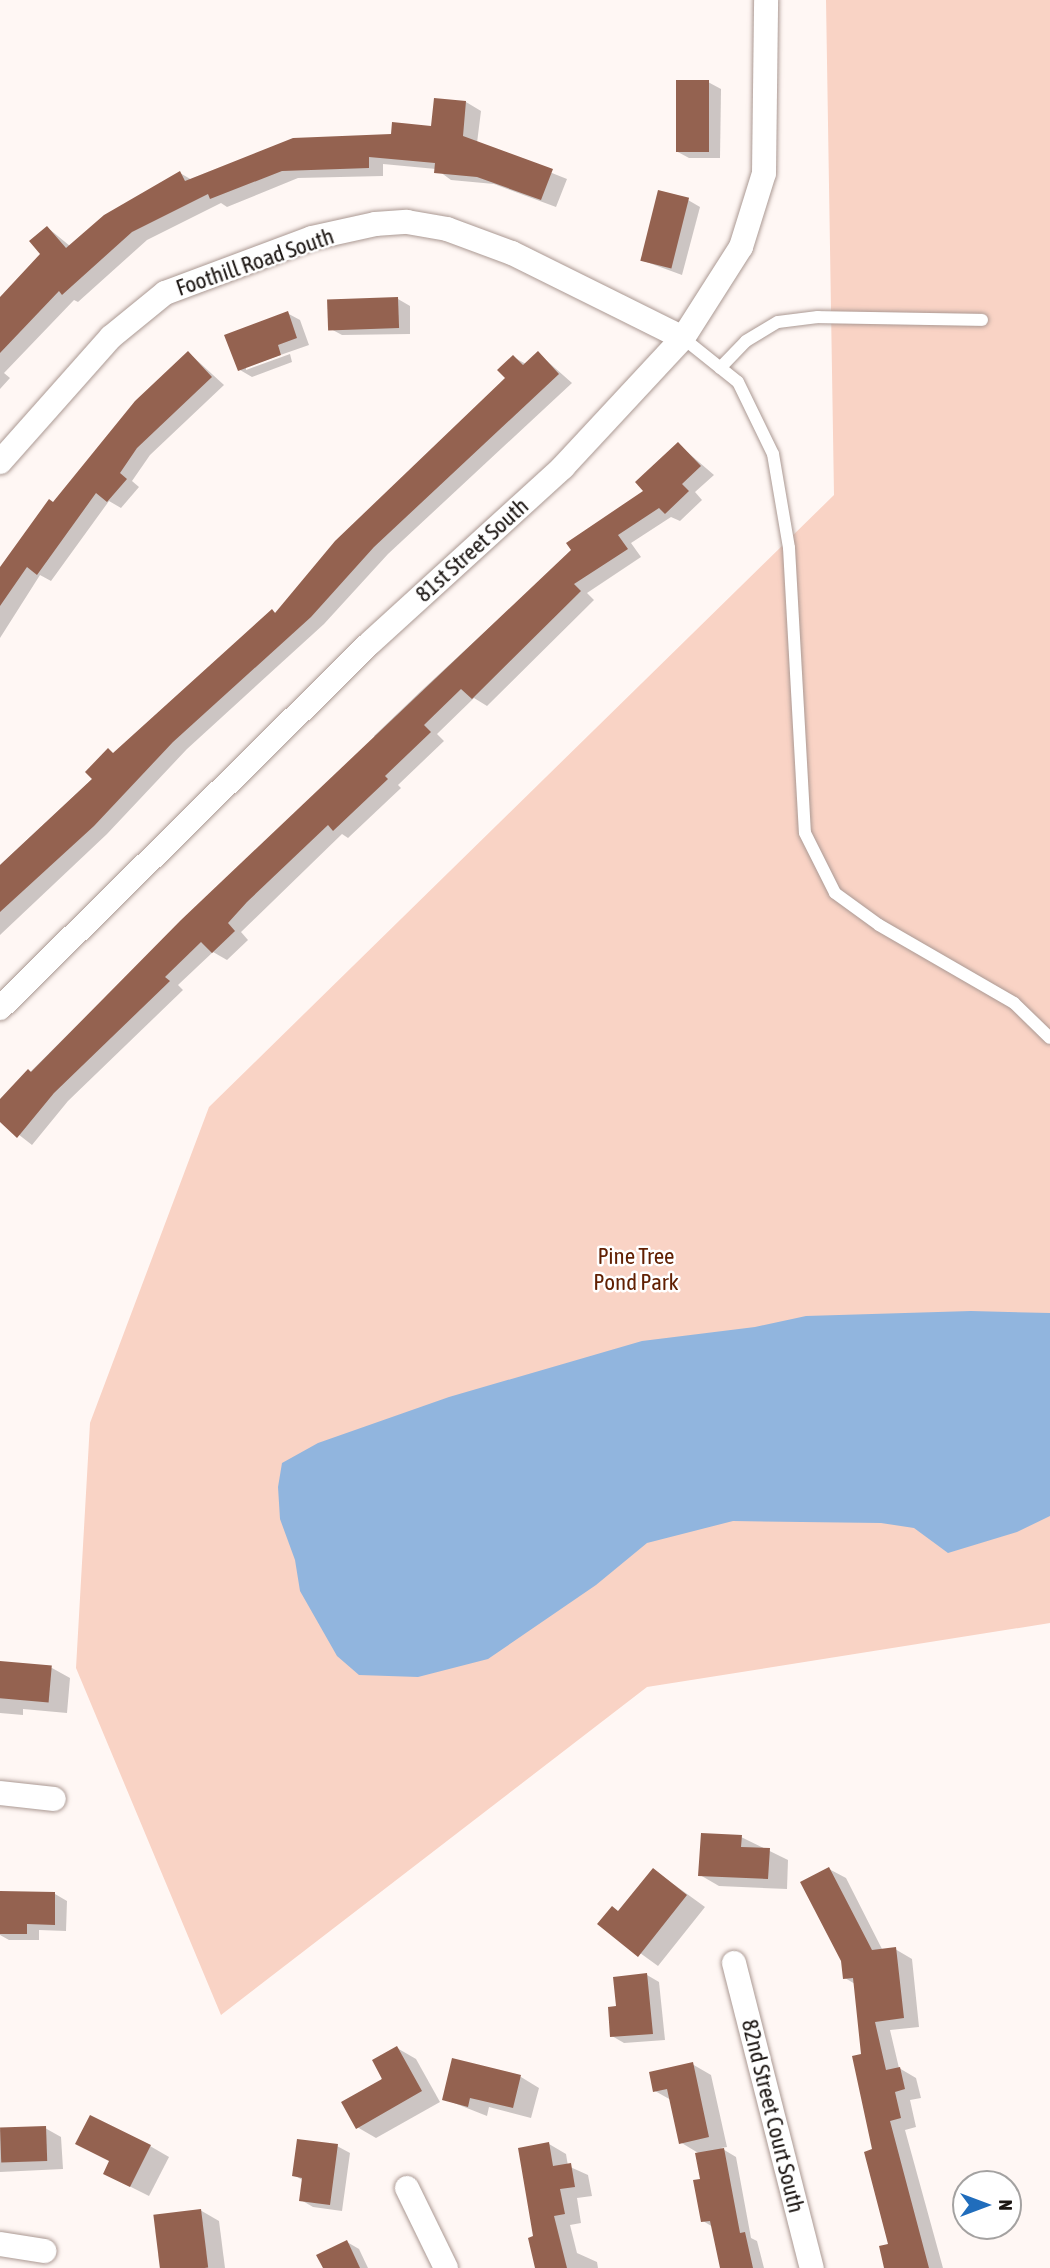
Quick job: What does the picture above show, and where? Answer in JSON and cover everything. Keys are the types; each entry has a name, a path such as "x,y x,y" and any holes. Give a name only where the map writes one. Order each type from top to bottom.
{"street":[{"name":"81st Street South","path":"0,1008 371,642 563,467 683,338 741,247 764,173 766,0"},
{"name":"Foothill Road South","path":"0,462 111,337 164,293 312,238 375,224 407,222 447,229 512,253 683,338"},
{"path":"0,1793 54,1799"},
{"name":"82nd Street Court South","path":"734,1963 812,2268"},
{"path":"407,2188 446,2268"},
{"path":"0,2244 44,2251"}],"lane":[{"path":"720,368 746,341 778,322 818,317 982,320"},
{"path":"683,338 738,382 773,454 789,548 805,833 835,893 879,925 1014,1003 1050,1038"}],"green space":[{"name":"Pine Tree Pond Park","path":"826,0 1050,0 1050,1623 647,1687 221,2015 76,1668 90,1423 209,1107 834,495"}],"water":[{"path":"971,1311 1050,1313 1050,1516 1017,1532 948,1553 914,1528 881,1523 733,1521 647,1543 596,1585 488,1659 418,1677 359,1675 337,1656 300,1591 295,1560 280,1519 278,1487 282,1463 318,1443 449,1397 642,1341 755,1327 806,1316"}],"building":[{"path":"676,80 709,80 709,152 676,152"},
{"path":"434,98 466,101 463,136 553,169 541,200 477,177 434,173 435,163 369,157 369,168 282,171 210,199 208,194 132,232 62,295 59,291 0,353 0,297 40,254 29,241 47,226 66,248 104,215 180,171 185,181 293,138 391,134 392,122 431,126"},
{"path":"658,190 689,198 671,269 640,261"},
{"path":"398,297 399,328 328,330 327,299"},
{"path":"288,311 297,338 278,345 281,355 238,371 224,335"},
{"path":"188,351 212,377 137,448 120,473 127,479 107,502 96,493 37,575 27,567 0,606 0,567 49,499 53,502 135,401"},
{"path":"538,351 559,374 374,547 311,617 173,742 94,826 0,912 0,865 92,779 85,772 108,748 113,753 272,609 275,613 335,541 505,378 497,370 513,355 523,365"},
{"path":"678,442 701,466 682,484 689,491 665,514 659,508 618,535 628,549 574,584 581,591 472,699 461,689 424,725 431,732 385,776 388,779 333,831 328,825 247,902 228,923 235,931 212,953 201,942 165,977 170,981 54,1093 17,1138 0,1122 0,1099 28,1069 31,1072 181,920 571,550 566,543 643,491 635,482"},
{"path":"0,1661 52,1666 49,1702 0,1698"},
{"path":"701,1833 742,1835 741,1847 770,1848 768,1879 698,1876"},
{"path":"829,1867 872,1950 896,1947 904,2018 875,2022 886,2070 900,2067 905,2089 895,2092 901,2118 890,2121 929,2268 884,2268 879,2246 888,2244 864,2152 872,2149 852,2056 861,2054 853,1978 843,1979 841,1961 800,1882"},
{"path":"653,1868 687,1895 638,1957 597,1924 612,1906 618,1911"},
{"path":"0,1891 55,1892 55,1925 27,1924 27,1934 0,1934"},
{"path":"647,1973 653,2034 610,2037 608,2007 616,2006 613,1977"},
{"path":"397,2046 422,2091 356,2129 341,2102 382,2079 372,2060"},
{"path":"452,2058 521,2075 513,2108 470,2098 468,2107 442,2100"},
{"path":"693,2062 709,2137 679,2144 667,2089 653,2092 649,2072"},
{"path":"90,2115 151,2145 130,2187 103,2174 109,2161 75,2144"},
{"path":"46,2126 47,2161 1,2163 0,2128"},
{"path":"297,2139 338,2144 330,2205 299,2201 302,2178 292,2176"},
{"path":"549,2142 553,2166 571,2163 575,2187 560,2189 565,2214 554,2216 567,2268 535,2268 528,2238 533,2236 518,2148"},
{"path":"724,2148 740,2233 745,2232 753,2268 720,2268 710,2221 701,2222 693,2180 700,2179 695,2153"},
{"path":"201,2209 208,2268 160,2268 153,2215"},
{"path":"347,2240 360,2268 323,2268 316,2255"}]}
